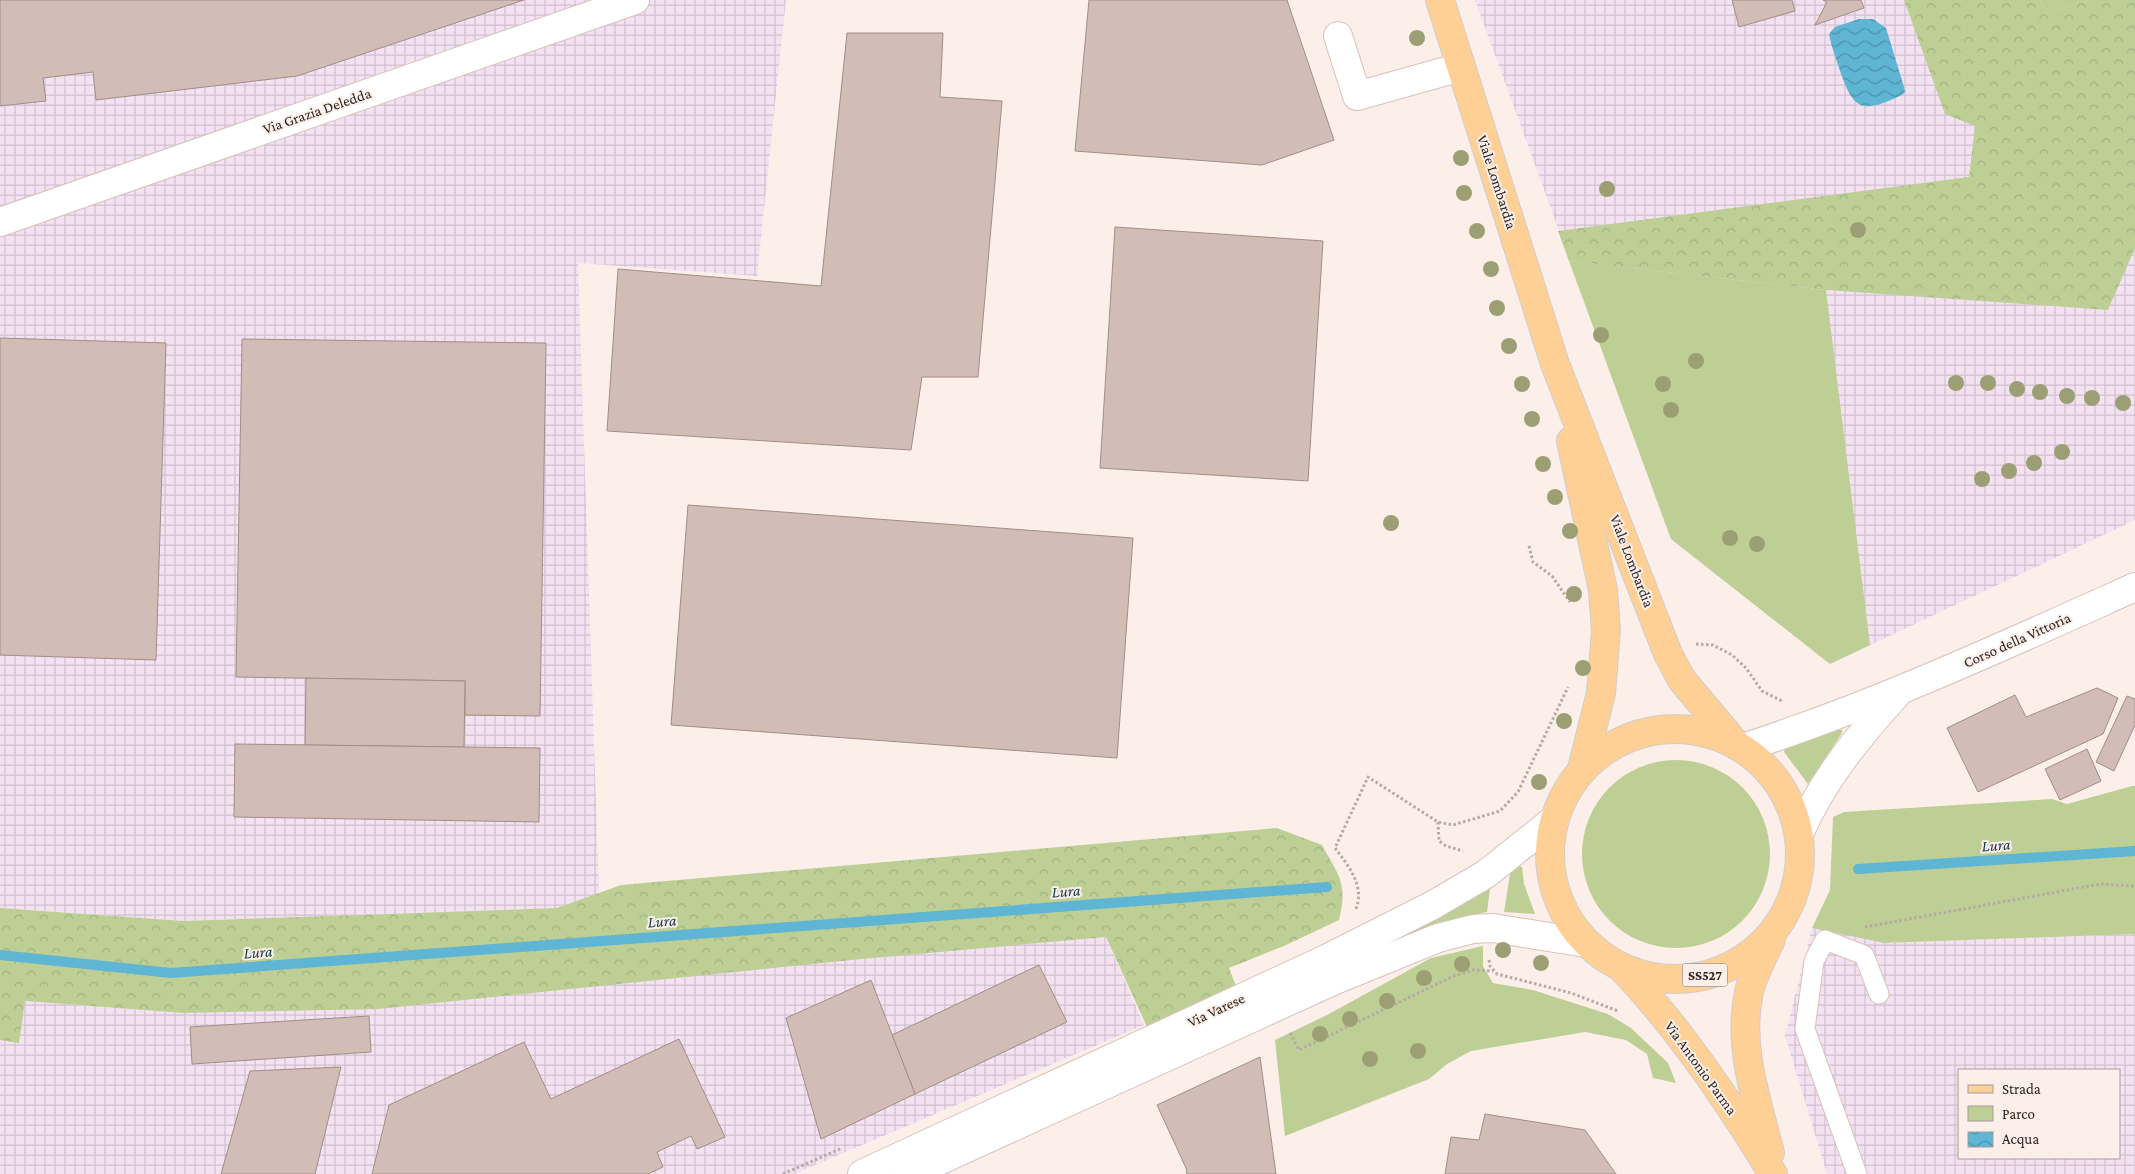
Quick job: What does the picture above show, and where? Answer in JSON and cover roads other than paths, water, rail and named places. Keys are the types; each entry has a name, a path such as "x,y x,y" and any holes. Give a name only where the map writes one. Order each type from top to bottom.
{"main road":[{"name":"Viale Lombardia","path":"1440,0 1555,364 1668,654 1682,680 1739,745"},
{"name":"Viale Lombardia","path":"1555,364 1598,564 1605,609 1606,649 1601,693 1582,768"},
{"name":"SS527","path":"1683,728 1705,732 1739,745 1767,768 1781,788 1792,810 1799,834 1800,860 1796,885 1788,908 1775,930 1758,948 1739,962 1693,978 1669,979 1645,976 1622,968 1603,957 1586,942 1572,925 1561,906 1554,885 1550,863 1550,841 1560,801 1582,768 1618,742 1639,733 1683,728"},
{"name":"Via Antonio Parma","path":"1774,1174 1748,1069 1744,1038 1750,990 1775,930"},
{"name":"Via Antonio Parma","path":"1622,968 1642,989 1717,1087 1774,1174"}],"street":[{"name":"Via Grazia Deledda","path":"0,222 634,0"},
{"path":"1338,36 1356,96 1461,67"},
{"name":"Corso della Vittoria","path":"1739,745 1809,726 1898,692 2135,587"},
{"name":"Corso della Vittoria","path":"1799,834 1814,801 1835,767 1898,692"},
{"name":"Via Varese","path":"862,1174 1326,959 1433,905 1486,874 1555,819"},
{"name":"Via Varese","path":"910,1174 1334,980 1438,938 1473,929 1493,928 1586,942"}],"lane":[{"path":"1856,1174 1805,1029 1814,961 1825,940 1864,955 1879,994"}],"water":[{"path":"1859,19 1873,19 1886,28 1904,87 1905,92 1902,95 1877,105 1861,105 1850,94 1840,71 1830,39 1829,34 1835,27"}],"waterway":[{"name":"Lura","path":"1858,869 2135,851"},
{"name":"Lura","path":"0,955 171,973 1327,887"}]}
